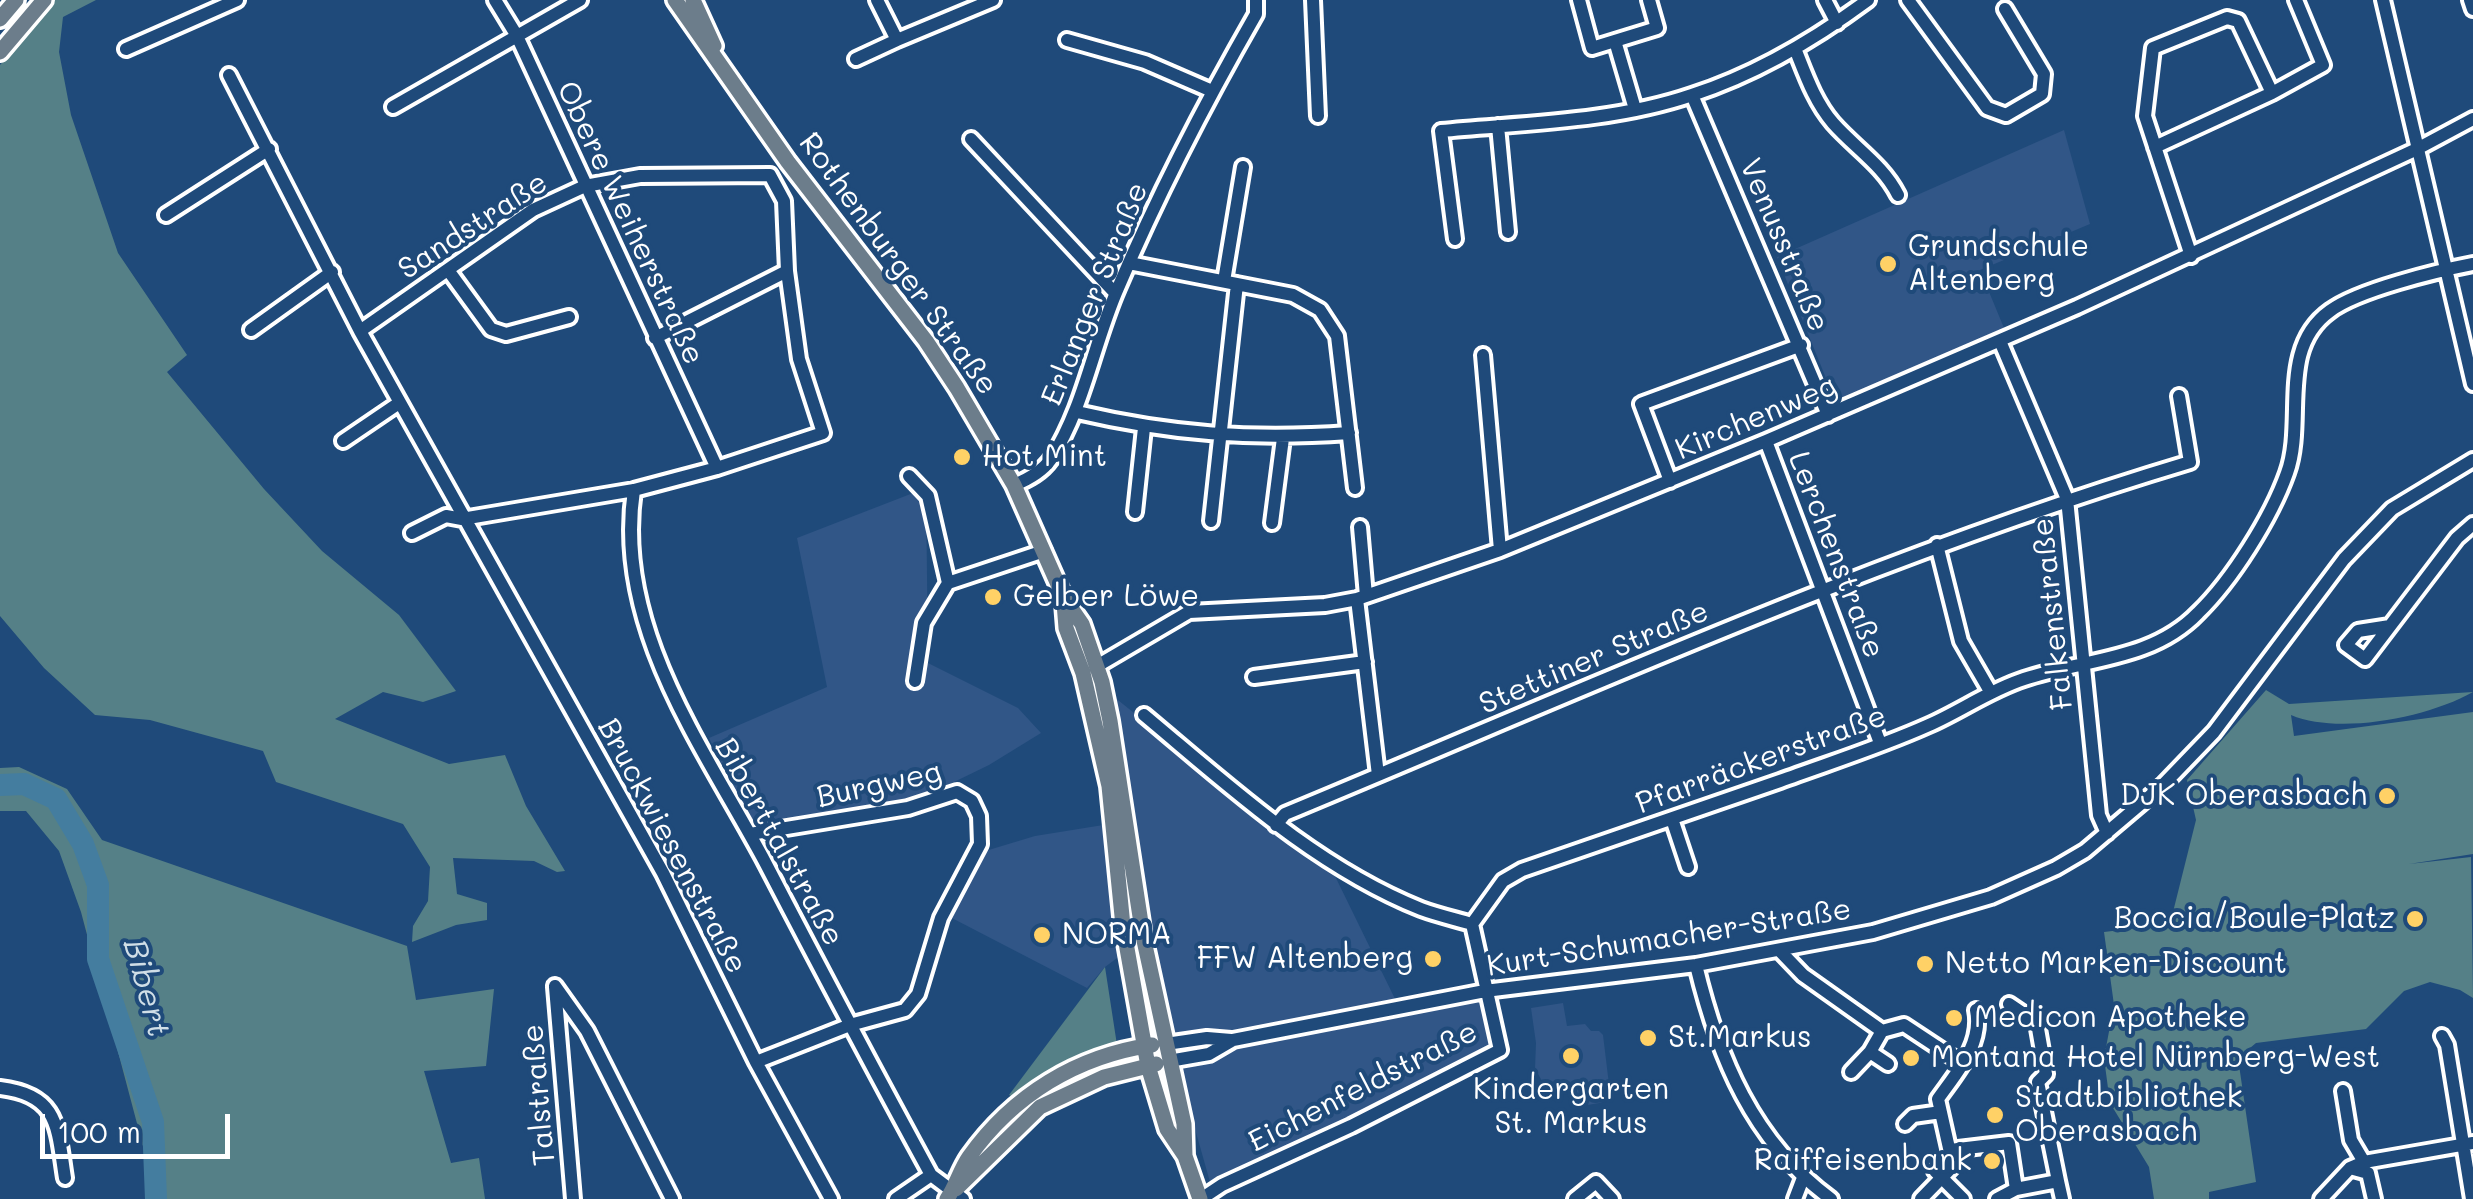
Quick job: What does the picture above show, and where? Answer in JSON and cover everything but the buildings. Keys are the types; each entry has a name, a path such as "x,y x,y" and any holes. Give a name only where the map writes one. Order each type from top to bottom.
{"main road":[{"path":"0,19 16,0"},
{"path":"0,52 44,0"},
{"name":"Rothenburger Straße","path":"675,0 788,162 926,341 1014,485 1064,598 1082,624 1110,721 1143,936 1184,1124 1185,1156"},
{"name":"Rothenburger Straße","path":"693,0 728,77"},
{"name":"Rothenburger Straße","path":"1064,598 1066,628 1085,680 1109,786 1123,926 1148,1066 1167,1129 1185,1156 1200,1199"},
{"path":"954,1197 966,1161 1018,1103 1070,1070 1117,1052 1166,1044"},
{"path":"954,1197 1007,1136 1040,1107 1082,1084 1170,1061"}],"street":[{"path":"126,49 237,0"},
{"name":"Obere Weiherstraße","path":"495,0 517,36 717,468"},
{"path":"392,108 580,0"},
{"path":"877,0 897,40"},
{"path":"856,59 993,0"},
{"name":"Erlanger Straße","path":"1014,485 1038,473 1048,462 1077,412 1128,263 1256,7 1268,0"},
{"path":"1312,0 1318,116"},
{"path":"1579,0 1592,48 1656,28 1649,0"},
{"path":"1825,0 1837,23"},
{"path":"1455,239 1441,131 1636,109 1692,95 1796,51 1868,0"},
{"path":"1908,0 1988,108 2006,115 2042,94 2044,74 2005,8"},
{"path":"2156,147 2323,65 2296,0"},
{"path":"2382,0 2473,384"},
{"path":"2470,0 2473,9"},
{"path":"2191,256 2145,116 2153,48 2227,18 2238,22 2272,93"},
{"path":"1066,40 1145,62 1212,91"},
{"path":"1615,41 1636,109"},
{"path":"1796,51 1820,106 1888,176 1898,194"},
{"name":"Bruckwiesenstraße","path":"229,74 360,331 663,873 756,1062 831,1199"},
{"name":"Venusstraße","path":"1692,95 1828,414"},
{"name":"Kirchenweg","path":"1096,666 1189,612 1326,605 1362,597 1500,550 2000,341 2191,256 2473,120"},
{"path":"1498,126 1508,232"},
{"path":"971,140 1115,293"},
{"path":"166,215 269,150"},
{"path":"1211,521 1243,166"},
{"name":"Sandstraße","path":"360,331 533,210 585,186 640,176 770,175 784,201 787,271"},
{"path":"1128,263 1292,295 1320,310 1337,336 1354,488"},
{"name":"Pfarräckerstraße","path":"1472,924 1502,881 1522,870 1928,726 2022,680 2127,654 2170,636 2199,613 2273,505 2288,470 2296,432 2298,358 2306,339 2328,312 2346,302 2444,268 2473,264"},
{"path":"448,270 491,329 506,334 570,317"},
{"path":"412,533 446,516 462,519 634,490 823,433 799,360 787,271 655,338"},
{"path":"251,330 332,272"},
{"name":"Falkenstraße","path":"2000,341 2067,499 2099,815 2107,833"},
{"path":"1670,481 1641,404 1800,346"},
{"path":"1483,355 1500,550"},
{"name":"Stettiner Straße","path":"1276,825 1285,814 1937,544 2190,462 2179,396"},
{"path":"342,441 399,403"},
{"path":"1077,412 1144,428 1220,435 1283,438 1349,433"},
{"path":"1135,512 1144,428"},
{"path":"1272,523 1283,438"},
{"name":"Lerchenstraße","path":"1766,441 1880,743"},
{"name":"Kurt-Schumacher-Straße","path":"1166,1044 1207,1038 1233,1040 1484,991 1780,951 1873,932 1991,898 2066,863 2163,784 2214,732 2344,559 2392,509 2473,460"},
{"path":"909,476 928,496 948,584"},
{"name":"Biberttalstraße","path":"634,490 630,517 637,585 655,650 674,698 932,1174 954,1197"},
{"path":"2390,626 2473,524"},
{"path":"1360,527 1365,662 1378,775"},
{"path":"1937,544 1961,642 1992,694"},
{"path":"915,681 924,623 948,584 1044,551"},
{"path":"1254,677 1365,662"},
{"path":"1144,715 1276,825 1420,909 1472,924 1484,991"},
{"name":"Burgweg","path":"750,834 908,808 957,792 972,801 979,816 980,844 940,918 918,994 905,1010 850,1025"},
{"path":"1672,819 1688,866"},
{"path":"1780,951 1803,975 1882,1031"},
{"path":"1696,965 1708,1015 1738,1087 1778,1153 1831,1199"},
{"name":"Talstraße","path":"572,1199 555,986 587,1031"},
{"name":"Eichenfeldstraße","path":"1200,1199 1500,1050 1484,991"},
{"path":"2010,1004 2037,1024 2046,1074 2038,1082 2062,1199"},
{"path":"1920,1199 1938,1174 1953,1166 1938,1099 1963,1064 1980,1029 1976,1010"},
{"path":"756,1062 850,1025"},
{"path":"1851,1072 1870,1052 1882,1031 1904,1025 1963,1064"},
{"path":"559,1046 568,1028 587,1031 672,1199"},
{"path":"2442,1036 2469,1144 2472,1199"},
{"name":"Kurt-Schumacher-Straße","path":"1170,1061 1208,1054 1233,1040"},
{"path":"1870,1052 1888,1064"},
{"path":"0,1088 24,1090 44,1102 58,1134 65,1178"},
{"path":"2344,1091 2350,1140 2357,1165 2368,1173 2374,1199"},
{"path":"1905,1124 1912,1116 1941,1112"},
{"path":"1950,1150 2009,1143 2016,1188"},
{"path":"2321,1199 2357,1165 2469,1144"},
{"path":"896,1199 932,1174"},
{"path":"1938,1174 1963,1199"},
{"path":"1795,1199 1803,1178"},
{"path":"1997,1199 2016,1188 2058,1181"},
{"path":"1574,1199 1596,1182 1612,1199"}],"shaded area":[{"name":"Grundschule Altenberg","path":"2064,130 2090,224 1980,270 2004,328 1836,403 1777,257"},
{"path":"926,488 928,663 1018,708 1041,733 989,765 919,799 809,822 753,829 709,738 827,687 797,538"},
{"path":"1108,692 1334,874 1398,1005 1481,991 1496,1048 1212,1189 1167,1030 1148,935 1105,967 1087,988 948,916 982,852 1035,836 1122,822"},
{"name":"Kindergarten St. Markus","path":"1563,1003 1567,1026 1585,1024 1603,1035 1611,1101 1576,1107 1572,1087 1548,1091 1535,1069 1531,1008"}],"green space":[{"path":"53,0 96,0 63,17 59,52 71,115 118,253 187,355 167,372 264,489 322,551 399,615 456,691 423,702 383,692 335,719 449,764 505,755 526,806 565,871 557,872 534,861 453,858 457,894 487,903 487,920 456,925 412,942 413,926 428,901 430,867 403,824 276,782 263,751 150,720 95,715 44,668 0,616 0,65"},
{"path":"2266,690 2289,704 2473,692 2432,709 2382,721 2333,724 2291,715 2294,736 2473,712 2473,854 2409,864 2471,857 2473,998 2430,982 2404,991 2366,1029 2256,1043 2238,1058 2256,1182 2209,1192 2209,1199 2154,1199 2149,1167 2110,1103 2104,1058 2114,1005 2104,932 2170,924 2196,820 2187,780"},
{"path":"19,767 67,789 102,840 407,946 416,1000 494,989 486,1066 424,1071 451,1163 479,1158 485,1199 157,1199 81,912 59,851 26,811 0,811 0,768"},
{"path":"1105,967 1117,1045 1067,1063 1015,1098 1009,1095"}],"waterway":[{"name":"Bibert","path":"0,785 24,784 56,799 83,844 98,885 98,959 153,1122 156,1199"}],"place":[{"name":"Grundschule Altenberg","path":"1888,264"},
{"name":"Hot Mint","path":"962,457"},
{"name":"Gelber Löwe","path":"993,597"},
{"name":"DJK Oberasbach","path":"2387,796"},
{"name":"Boccia/Boule-Platz","path":"2415,919"},
{"name":"NORMA","path":"1042,935"},
{"name":"FFW Altenberg","path":"1433,959"},
{"name":"Netto Marken-Discount","path":"1925,964"},
{"name":"Medicon Apotheke","path":"1954,1018"},
{"name":"St.Markus","path":"1648,1038"},
{"name":"Kindergarten St. Markus","path":"1571,1056"},
{"name":"Montana Hotel Nürnberg-West","path":"1911,1058"},
{"name":"Stadtbibliothek Oberasbach","path":"1995,1115"},
{"name":"Raiffeisenbank","path":"1992,1161"}]}
